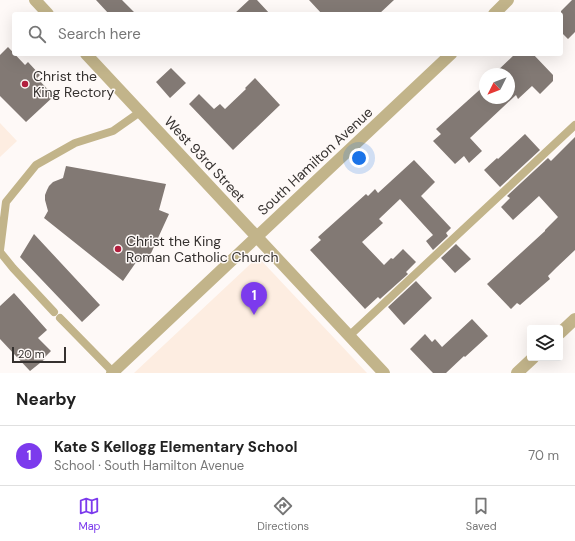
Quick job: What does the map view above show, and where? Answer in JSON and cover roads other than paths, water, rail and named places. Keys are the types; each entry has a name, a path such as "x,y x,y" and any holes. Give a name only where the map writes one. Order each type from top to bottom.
{"street":[{"path":"35,0 46,12"},
{"path":"496,12 508,0"},
{"name":"West 93rd Street","path":"88,56 384,373"},
{"name":"South Hamilton Avenue","path":"112,372 449,56"},
{"path":"563,330 575,319"},
{"path":"517,373 530,361"}],"lane":[{"path":"112,372 13,268 0,251 6,202 36,165 75,143 113,131 140,112"},
{"path":"349,336 575,125"}],"place":[{"name":"Christ the King Rectory","path":"25,84"},
{"name":"Christ the King Roman Catholic Church","path":"118,249"},
{"name":"Kate S Kellogg Elementary School","path":"254,315"}]}
